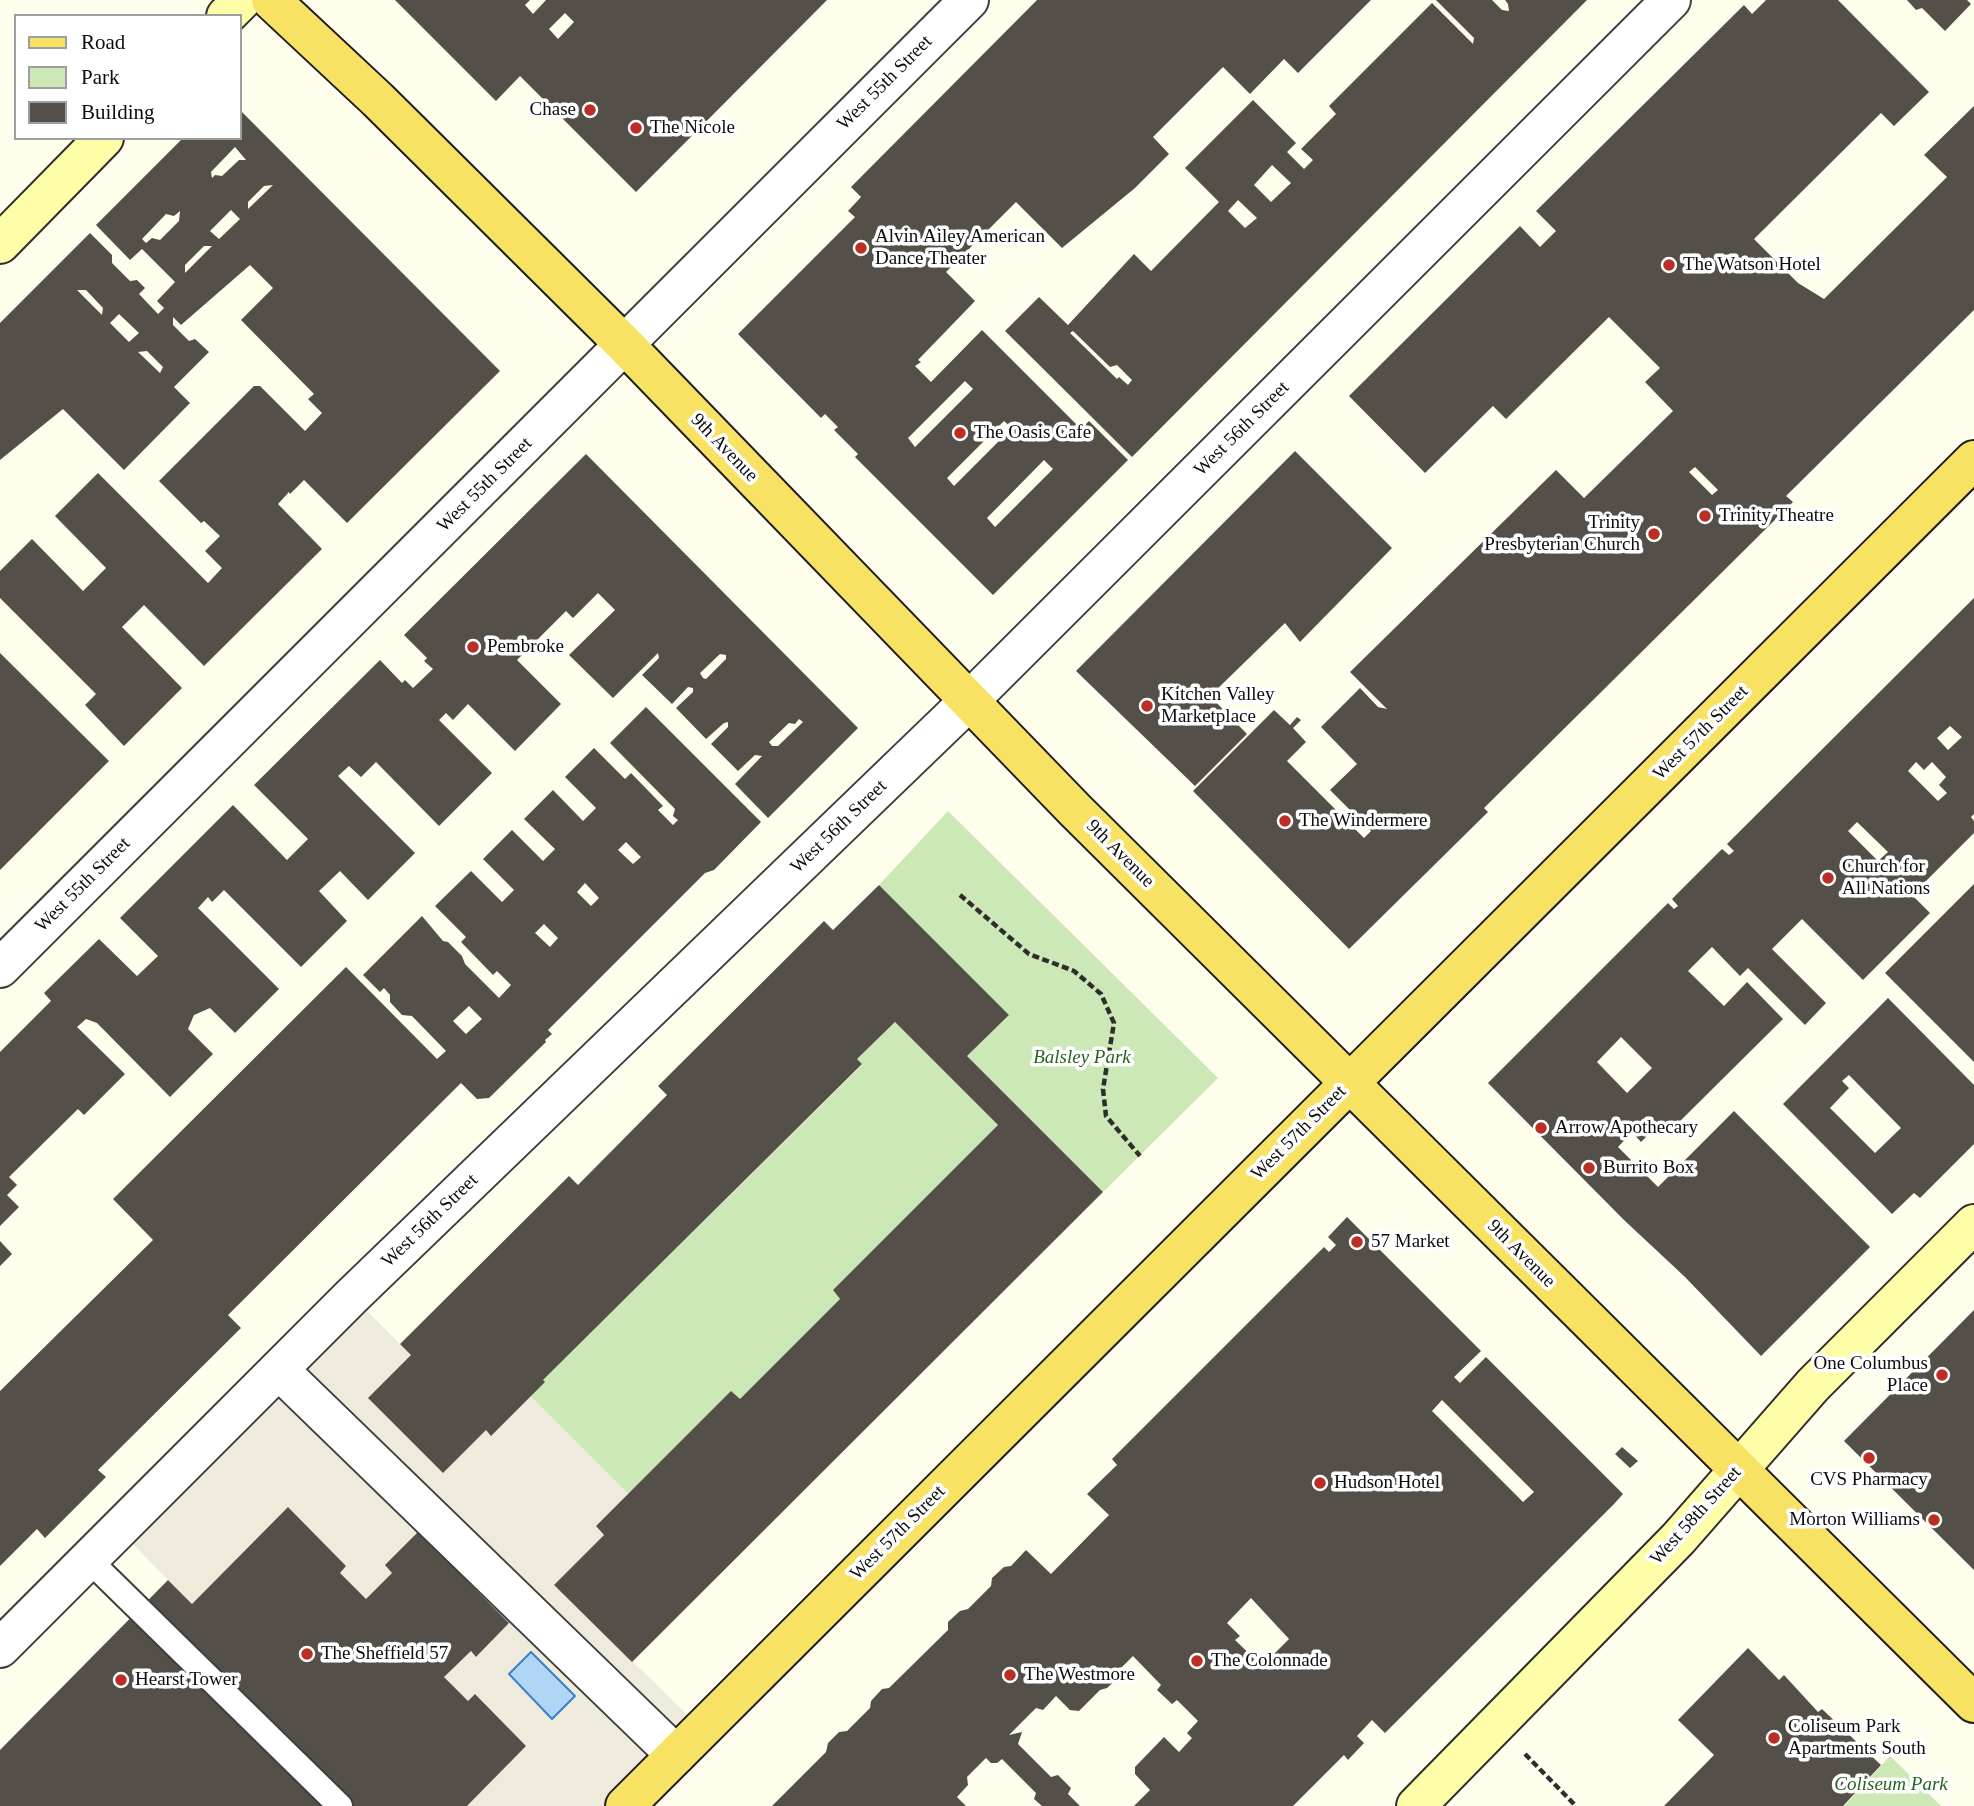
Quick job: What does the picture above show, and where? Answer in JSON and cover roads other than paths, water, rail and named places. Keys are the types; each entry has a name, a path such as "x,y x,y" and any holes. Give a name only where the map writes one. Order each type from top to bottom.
{"main road":[{"name":"9th Avenue","path":"271,0 377,100 625,345 1075,810 1974,1703"},
{"name":"West 57th Street","path":"625,1806 1974,460"}],"street":[{"path":"228,14 242,0"},
{"name":"West 55th Street","path":"0,968 969,0"},
{"name":"West 56th Street","path":"0,1648 352,1296 969,701 1671,0"},
{"path":"0,244 102,140"},
{"name":"West 58th Street","path":"1416,1806 1678,1539 1813,1385 1974,1224"},
{"path":"279,1370 676,1755"}],"lane":[{"path":"88,1559 340,1806"}],"water":[{"path":"531,1652 575,1696 552,1719 509,1674"}],"place":[{"name":"Chase","path":"590,110"},
{"name":"The Nicole","path":"636,128"},
{"name":"Alvin Ailey American Dance Theater","path":"861,248"},
{"name":"The Watson Hotel","path":"1669,265"},
{"name":"The Oasis Cafe","path":"960,433"},
{"name":"Trinity Theatre","path":"1705,516"},
{"name":"Trinity Presbyterian Church","path":"1654,534"},
{"name":"Pembroke","path":"473,647"},
{"name":"Kitchen Valley Marketplace","path":"1147,706"},
{"name":"The Windermere","path":"1285,821"},
{"name":"Church for All Nations","path":"1828,878"},
{"name":"Arrow Apothecary","path":"1541,1128"},
{"name":"Burrito Box","path":"1589,1168"},
{"name":"57 Market","path":"1357,1242"},
{"name":"One Columbus Place","path":"1942,1375"},
{"name":"CVS Pharmacy","path":"1869,1458"},
{"name":"Hudson Hotel","path":"1320,1483"},
{"name":"Morton Williams","path":"1934,1520"},
{"name":"The Sheffield 57","path":"307,1654"},
{"name":"The Colonnade","path":"1197,1661"},
{"name":"The Westmore","path":"1010,1675"},
{"name":"Hearst Tower","path":"121,1680"},
{"name":"Coliseum Park Apartments South","path":"1774,1738"}],"park label":[{"name":"Balsley Park","path":"1082,1058"},
{"name":"Coliseum Park","path":"1891,1785"}]}
